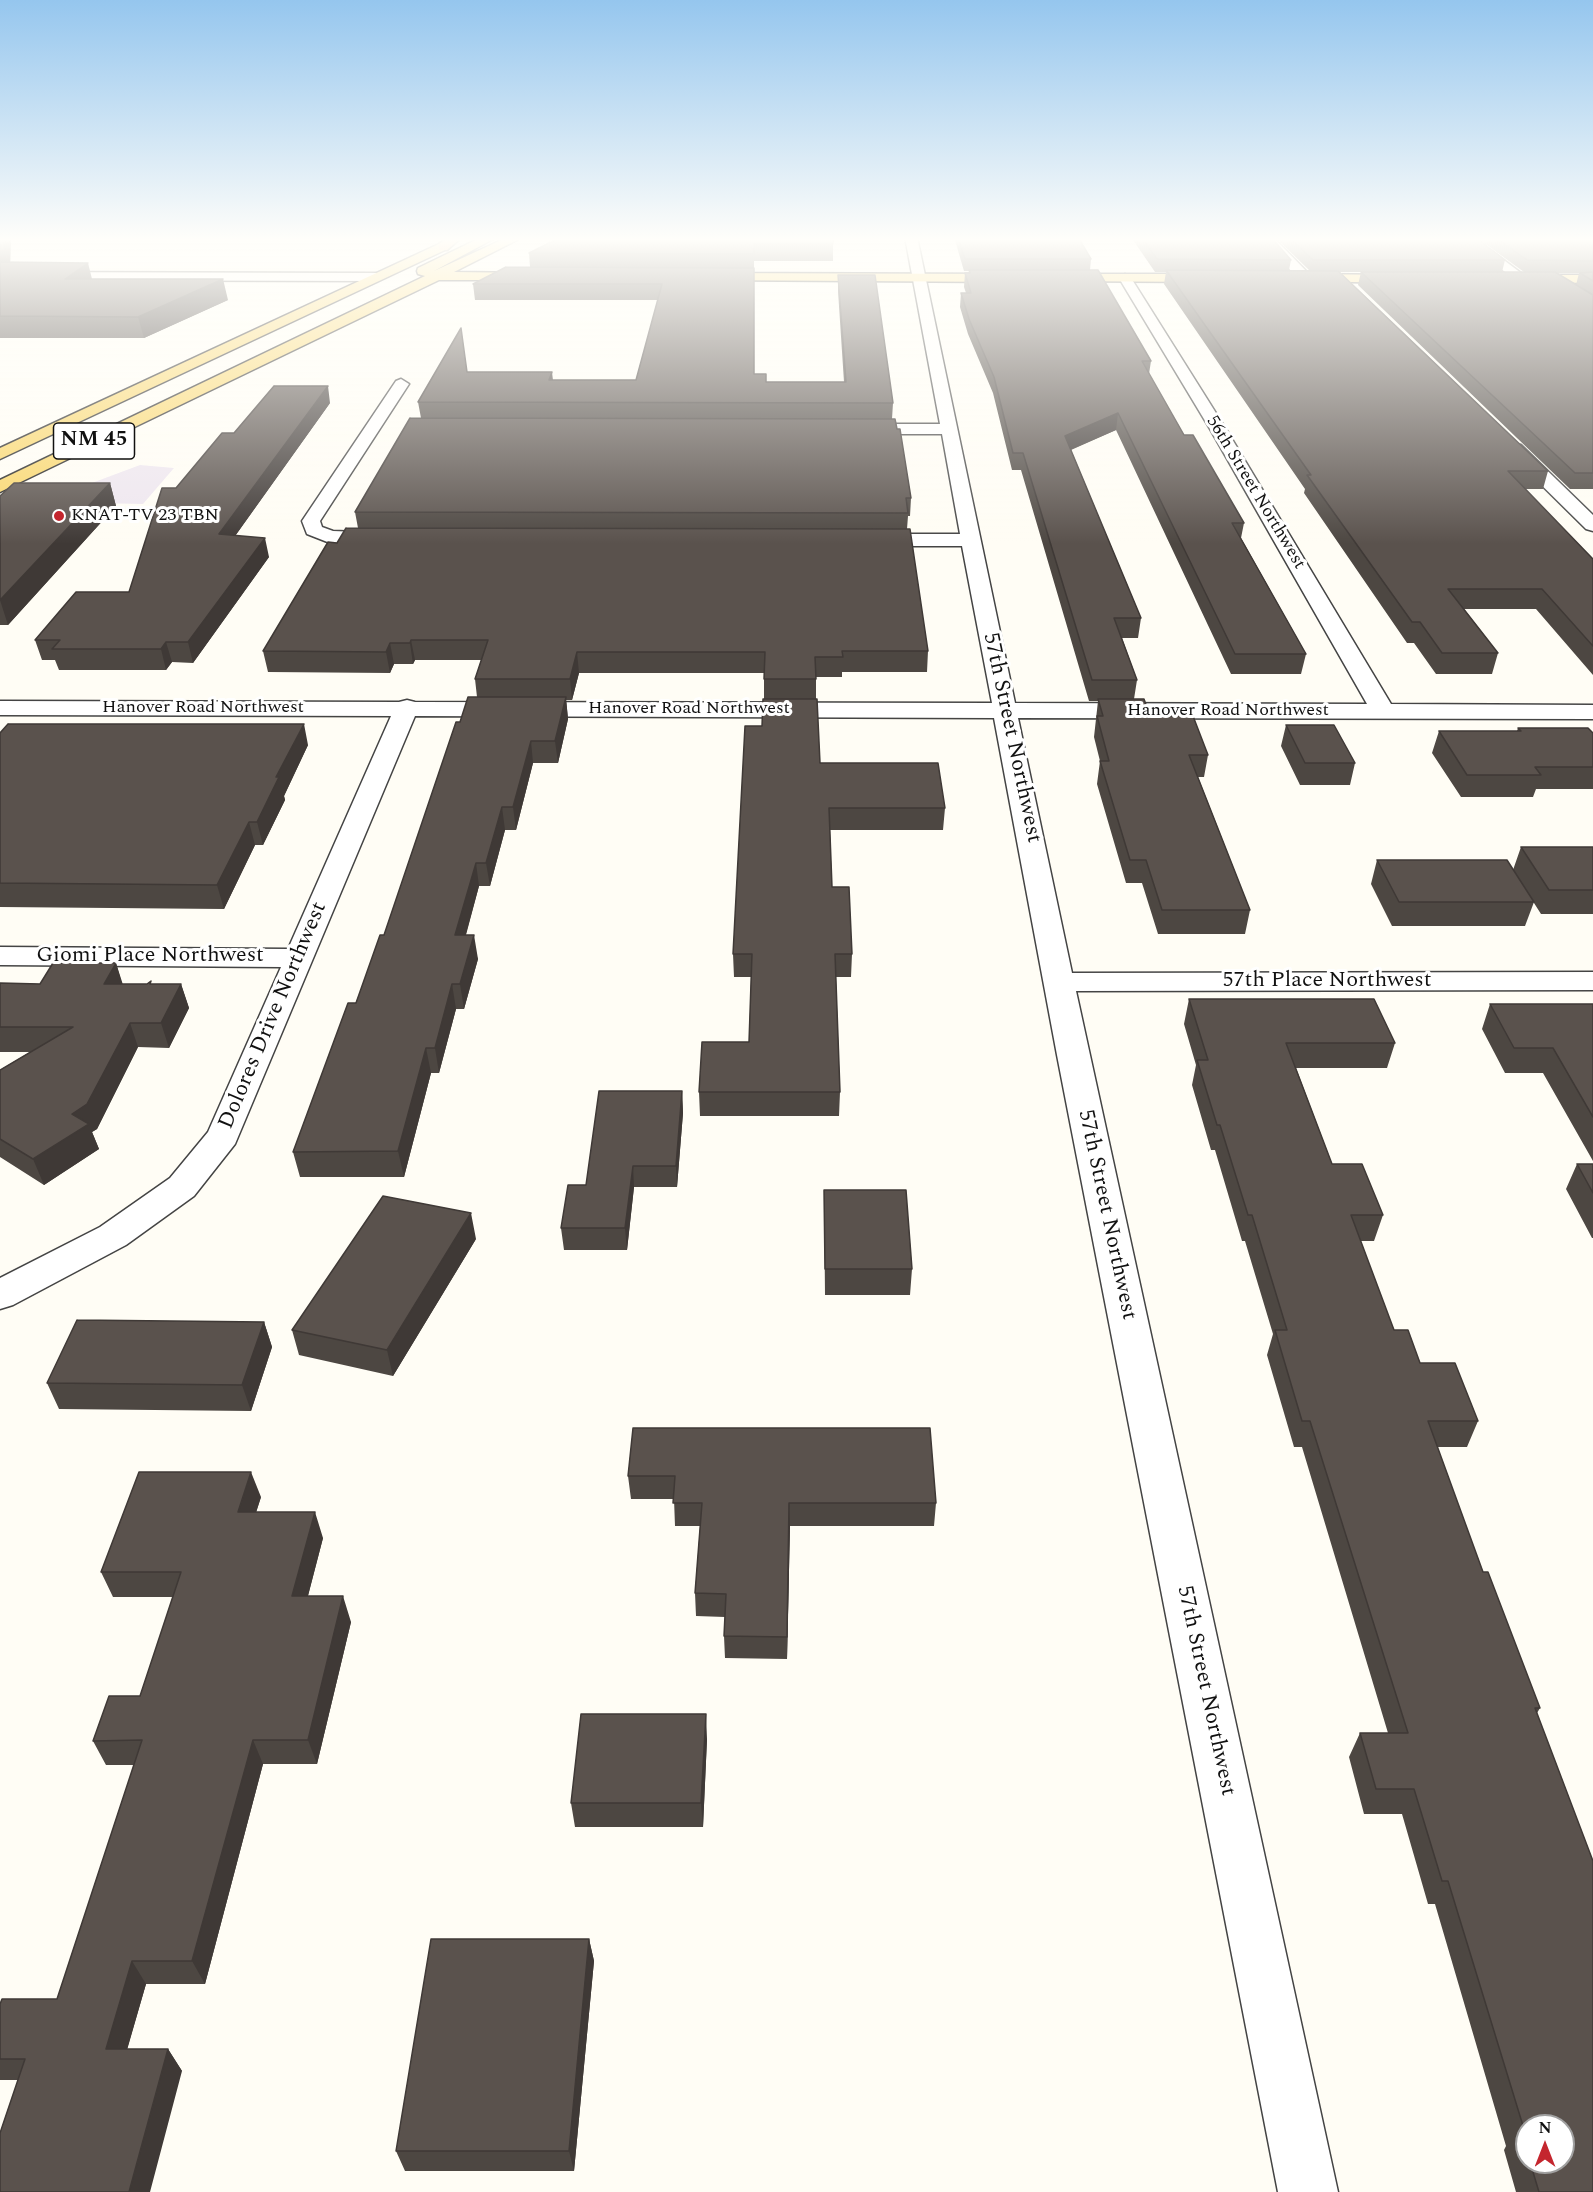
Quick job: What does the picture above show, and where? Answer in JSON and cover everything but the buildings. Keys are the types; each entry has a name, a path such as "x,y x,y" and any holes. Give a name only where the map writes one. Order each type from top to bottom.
{"main road":[{"name":"NM 45","path":"0,454 244,339"},
{"name":"NM 45","path":"0,487 304,339"}],"street":[{"name":"57th Street Northwest","path":"931,339 1080,1090 1308,2192"},
{"name":"56th Street Northwest","path":"1163,339 1218,429 1383,711"},
{"path":"400,539 330,537 314,530 311,521 401,384"},
{"path":"372,428 393,428"},
{"path":"835,429 948,429"},
{"path":"1500,434 1593,525"},
{"path":"853,540 970,540"},
{"name":"Dolores Drive Northwest","path":"0,1295 113,1236 182,1187 222,1136 407,707"},
{"name":"Hanover Road Northwest","path":"0,708 1593,711"},
{"name":"Giomi Place Northwest","path":"0,956 299,958"},
{"name":"57th Place Northwest","path":"1060,982 1593,981"}],"shaded area":[{"path":"140,465 174,468 143,504 41,502"}],"place":[{"name":"KNAT-TV 23 TBN","path":"59,516"}]}
